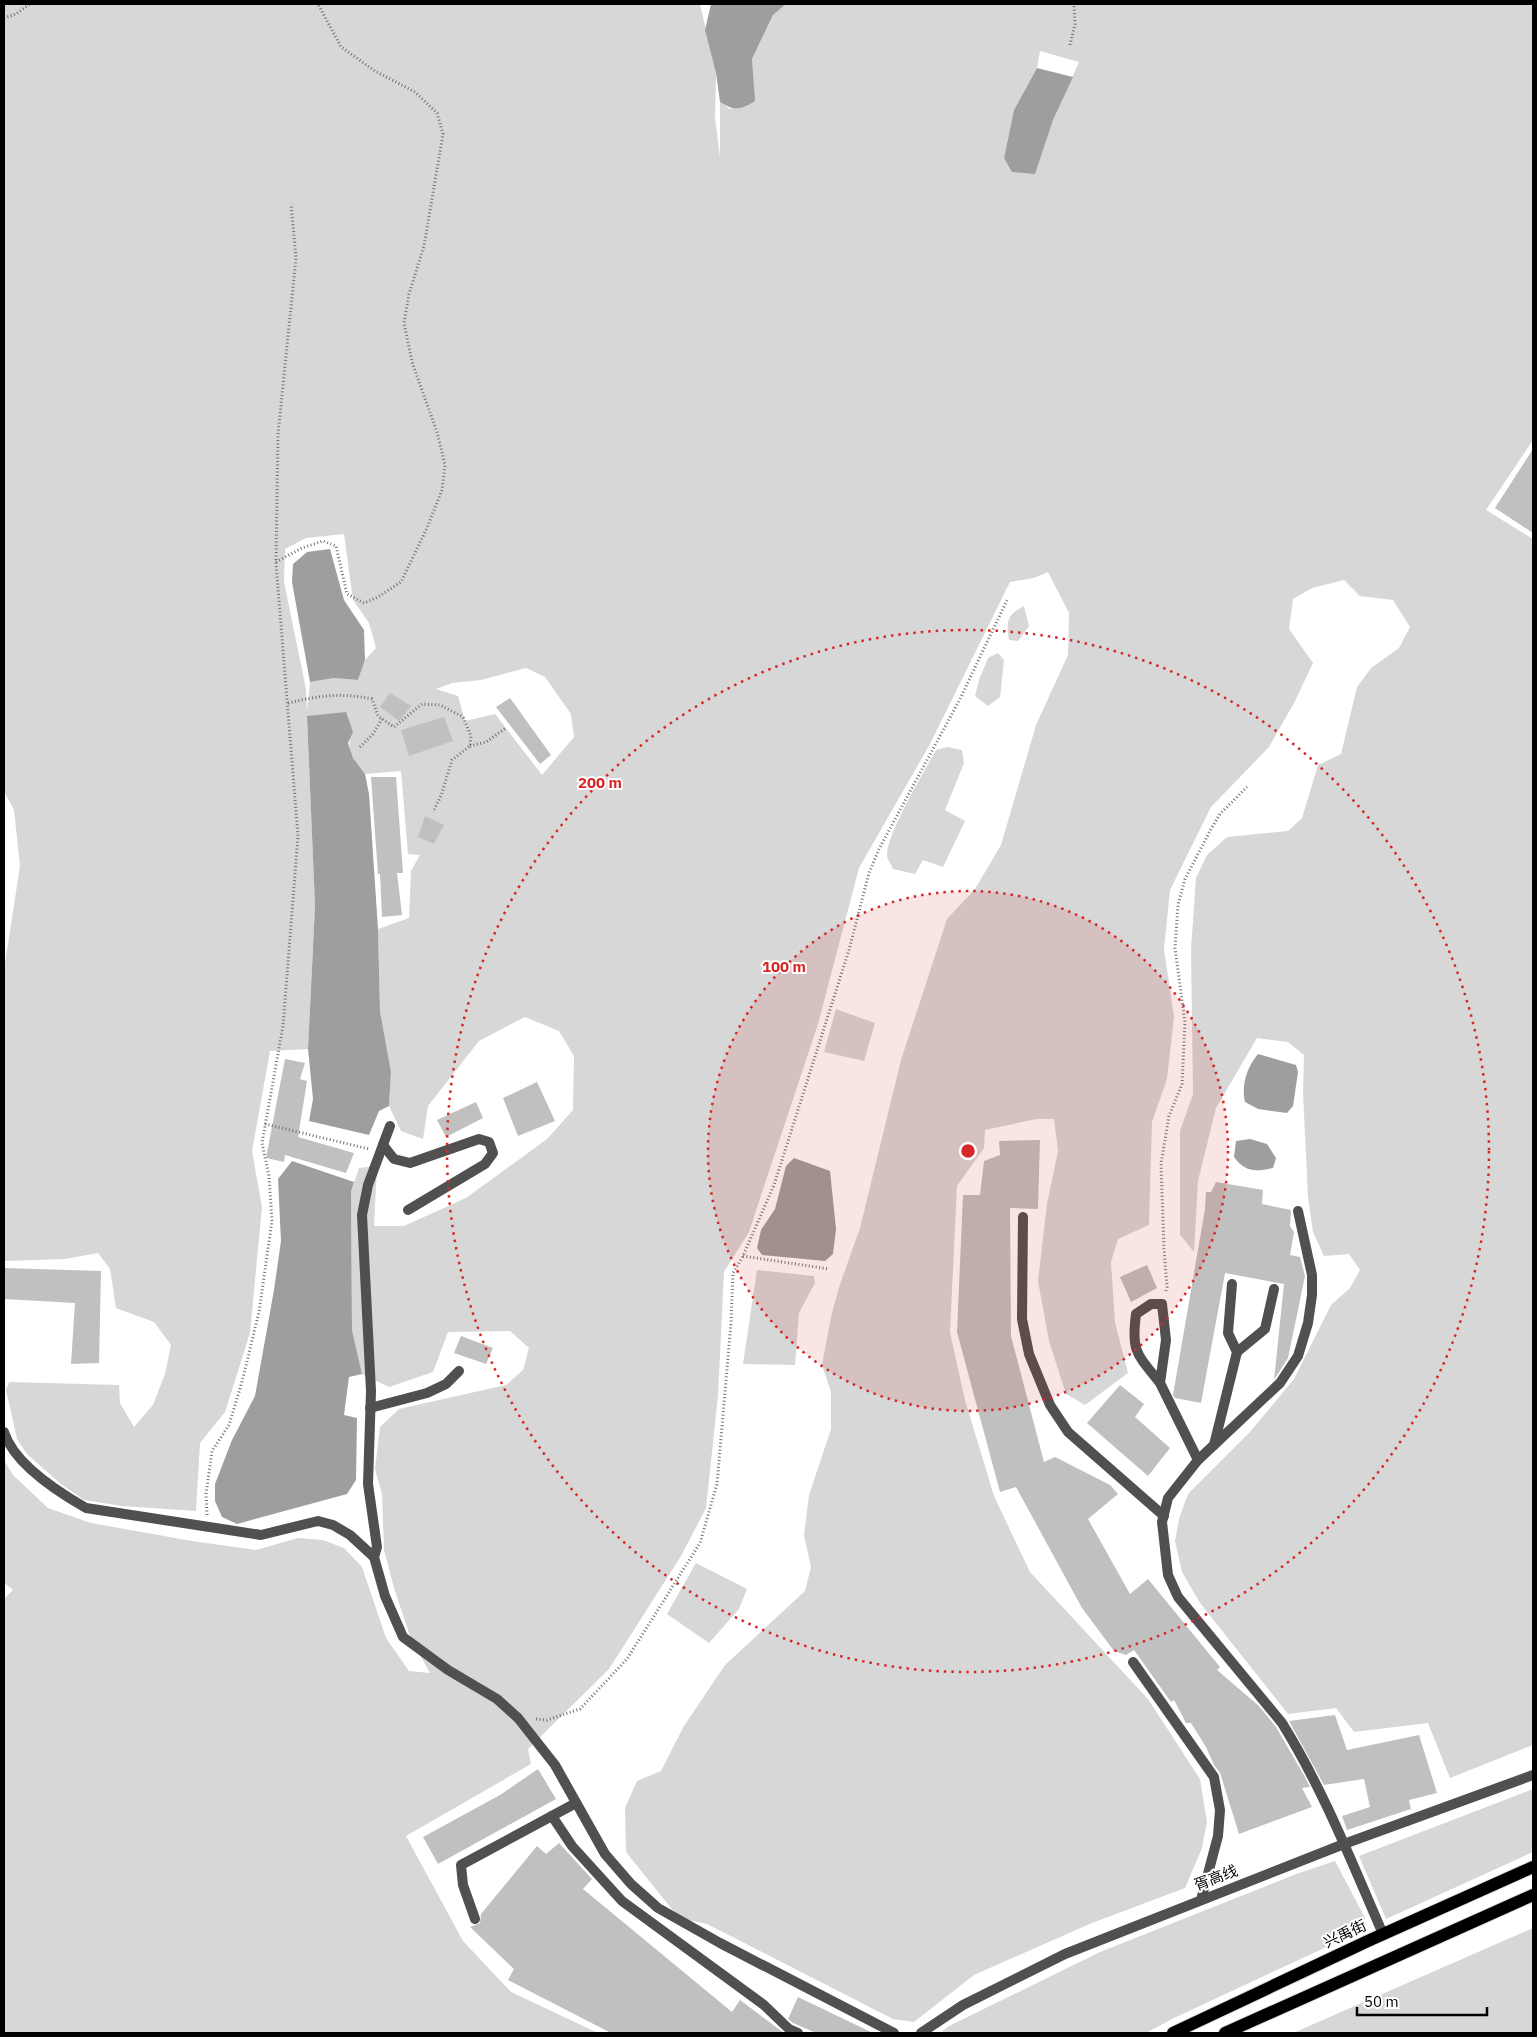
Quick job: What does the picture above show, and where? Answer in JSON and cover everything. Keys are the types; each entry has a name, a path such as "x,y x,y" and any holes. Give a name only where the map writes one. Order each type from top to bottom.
{"main road":[{"name":"兴禹街","path":"1173,2033 1383,1934 1533,1867"},
{"path":"1225,2033 1533,1895"}],"street":[{"path":"374,1557 377,1547 368,1484 371,1391 362,1215 368,1185 379,1148 390,1126"},
{"path":"379,1148 394,1159 410,1164 479,1139 489,1142 493,1153 485,1164 408,1210"},
{"path":"1298,1211 1312,1275 1312,1294 1308,1323 1298,1356 1280,1384 1198,1460 1168,1498 1162,1522 1168,1576 1178,1598 1282,1723 1296,1745 1344,1844 1383,1934"},
{"path":"1022,1217 1022,1318 1030,1354 1050,1406 1068,1432 1164,1516"},
{"path":"1232,1284 1228,1333 1237,1352"},
{"path":"1214,1445 1237,1352 1265,1329 1274,1289"},
{"path":"1160,1383 1166,1340 1162,1304 1150,1304 1136,1314 1133,1332 1136,1352 1160,1383 1198,1460"},
{"path":"370,1408 427,1393 446,1384 459,1370"},
{"path":"4,1432 7,1442 28,1467 60,1494 86,1508 261,1535 318,1521 333,1525 350,1535 374,1557 385,1596 403,1637 448,1670 497,1698 518,1718 555,1765 605,1854 631,1884 658,1908 892,2033"},
{"path":"1134,1662 1214,1777 1220,1810 1218,1836 1201,1900"},
{"name":"胥高线","path":"921,2033 963,2005 1065,1954 1344,1844 1533,1775"},
{"path":"475,1919 463,1885 461,1865 576,1803"},
{"path":"552,1816 572,1846 622,1901 764,2005 789,2029 798,2033"}],"path":[{"path":"4,18 16,14 30,4"},
{"path":"276,563 302,548 323,541 336,546 347,594 364,603 378,597 402,582 442,490 445,465 437,432 412,362 404,323 409,294 424,246 443,134 437,113 415,92 375,72 341,46 318,4"},
{"path":"1070,45 1075,24 1074,4"},
{"path":"209,1528 206,1494 212,1451 228,1425 242,1382 259,1312 272,1221 269,1176 262,1143 283,1026 298,836 276,563 278,434 296,258 291,204"},
{"path":"518,1718 547,1720 580,1710 628,1659 700,1543 717,1484 731,1323 733,1273 744,1256 774,1185 849,950 869,874 879,849 960,699 1008,598"},
{"path":"288,703 324,695 350,694 372,699 378,716 394,727 422,704 440,705 464,717 472,736 470,746"},
{"path":"360,747 373,734 382,719"},
{"path":"433,812 441,796 452,760 470,746 486,742 506,728"},
{"path":"1162,1304 1167,1287 1161,1164 1169,1116 1182,1084 1185,1022 1175,948 1178,905 1185,879 1211,829 1220,814 1247,787"},
{"path":"265,1124 379,1148"},
{"path":"744,1256 829,1269"}],"shaded area":[{"path":"4,4 700,4 716,73 715,118 720,157 720,102 730,109 754,101 752,59 773,15 786,4 1533,4 1533,440 1486,510 1533,539 1533,1745 1450,1778 1428,1723 1354,1732 1336,1708 1288,1714 1200,1603 1182,1572 1175,1541 1179,1519 1188,1494 1250,1432 1294,1379 1331,1305 1350,1288 1360,1270 1349,1254 1324,1256 1313,1232 1308,1197 1303,1092 1304,1055 1288,1042 1257,1038 1216,1108 1198,1181 1194,1252 1180,1235 1180,1131 1193,1094 1191,949 1196,878 1207,855 1227,837 1288,831 1302,818 1318,765 1341,754 1357,687 1371,668 1399,648 1410,627 1393,600 1360,596 1344,580 1312,588 1293,599 1289,629 1313,663 1294,703 1269,747 1211,807 1170,890 1164,949 1174,1017 1167,1079 1152,1122 1149,1225 1118,1239 1111,1262 1115,1322 1128,1373 1085,1405 1066,1394 1049,1341 1038,1281 1047,1204 1058,1151 1054,1119 1036,1119 985,1130 984,1148 957,1186 950,1332 965,1400 994,1496 1030,1572 1148,1699 1200,1779 1207,1822 1202,1848 1185,1888 1092,1923 974,1975 914,2022 893,2019 707,1924 679,1918 626,1852 625,1808 637,1781 661,1771 684,1726 725,1665 805,1591 811,1567 804,1535 809,1495 831,1429 831,1392 822,1365 831,1317 839,1287 860,1228 901,1060 947,919 975,889 1001,845 1036,725 1068,655 1069,613 1048,572 1034,578 1010,582 930,744 859,868 818,1024 749,1232 724,1272 718,1396 706,1508 681,1556 609,1669 528,1749 531,1764 406,1836 463,1941 511,1992 598,2033 4,2033 4,1599 13,1590 4,1583 4,1460 13,1475 48,1508 91,1523 256,1550 298,1538 323,1540 344,1548 362,1567 386,1638 409,1671 430,1673 411,1639 384,1550 382,1494 375,1469 380,1427 399,1409 506,1385 523,1370 529,1348 510,1331 448,1332 433,1372 389,1387 362,1374 352,1330 351,1192 359,1168 377,1166 374,1226 404,1226 466,1198 547,1139 573,1110 574,1056 559,1031 525,1017 479,1041 428,1106 423,1139 401,1131 389,1106 391,1072 380,1011 378,929 409,918 411,871 420,855 408,854 401,771 365,774 351,754 349,744 352,732 307,716 315,906 308,1049 270,1051 252,1151 262,1207 250,1333 225,1412 200,1443 196,1511 122,1506 84,1500 61,1484 27,1454 17,1439 6,1390 9,1382 119,1385 120,1403 134,1427 153,1405 165,1374 171,1345 154,1322 116,1308 110,1269 98,1253 65,1259 4,1261 4,970 20,866 14,810 4,791","holes":["1040,51 1079,62 1053,120 1004,158 1014,110 1037,68","344,534 353,600 369,623 376,648 365,660 358,680 334,678 310,682 307,711 306,689 284,582 285,549 306,538","526,668 545,677 571,714 574,737 542,775 495,714 465,721 458,696 436,689 452,683 481,680"]},
{"path":"711,4 786,4 773,15 752,59 755,101 741,108 729,107 720,102 716,73 705,30"},
{"path":"1037,68 1073,77 1053,120 1035,174 1012,172 1004,158 1014,110"},
{"path":"330,549 344,600 364,630 365,660 358,680 334,678 310,682 292,582 293,564 307,552"},
{"path":"1024,606 1029,626 1018,641 1009,640 1009,619 1014,612"},
{"path":"998,653 1004,660 1000,697 988,706 975,696 988,658"},
{"path":"346,712 353,732 348,743 353,758 365,774 369,794 378,929 380,1011 391,1072 389,1106 379,1111 369,1135 309,1121 313,1099 308,1049 315,906 307,716"},
{"path":"947,747 962,750 964,763 945,810 965,821 943,867 923,860 915,874 893,869 887,855 899,818 936,750"},
{"path":"836,1009 875,1023 864,1061 824,1052"},
{"path":"1258,1054 1296,1065 1298,1072 1293,1106 1287,1113 1258,1109 1245,1102 1244,1083 1251,1065"},
{"path":"1250,1139 1267,1144 1276,1158 1273,1168 1251,1170 1242,1166 1234,1157 1236,1141"},
{"path":"794,1158 830,1171 836,1229 833,1254 825,1261 762,1255 757,1248 761,1230 775,1209 786,1166"},
{"path":"292,1161 354,1182 351,1192 352,1330 362,1374 349,1377 344,1415 357,1418 356,1480 347,1494 237,1524 222,1517 215,1501 215,1484 232,1440 255,1396 281,1241 278,1179"},
{"path":"757,1270 814,1276 815,1283 799,1313 795,1365 743,1364"},
{"path":"696,1563 747,1589 739,1609 709,1643 667,1614"},
{"path":"1533,1789 1533,1852 1386,1919 1359,1856"},
{"path":"1335,1861 1365,1918 1362,1925 1350,1936 1146,2033 940,2033 949,2026 1100,1952 1299,1873"},
{"path":"1533,1928 1533,2033 1293,2033"}],"building":[{"path":"1533,449 1533,533 1495,508"},
{"path":"390,693 411,706 399,721 380,707"},
{"path":"510,698 551,755 540,764 496,707"},
{"path":"444,717 453,741 409,756 401,730"},
{"path":"371,777 396,777 403,873 397,873 402,915 382,917"},
{"path":"425,816 444,825 434,844 418,837"},
{"path":"285,1059 305,1063 300,1079 307,1081 298,1137 354,1153 346,1173 285,1155 284,1162 266,1158"},
{"path":"537,1082 555,1121 518,1136 503,1098"},
{"path":"476,1102 483,1118 446,1137 437,1120"},
{"path":"1040,1140 1038,1209 1010,1208 1011,1336 1044,1462 1055,1457 1110,1485 1118,1494 1088,1519 1130,1594 1148,1579 1220,1667 1217,1670 1259,1706 1276,1727 1305,1777 1310,1787 1302,1788 1312,1807 1239,1834 1220,1773 1191,1723 1186,1723 1174,1700 1171,1702 1134,1650 1126,1655 1114,1651 1082,1608 1016,1487 1000,1492 957,1332 963,1195 980,1195 984,1161 1000,1155 999,1141"},
{"path":"1216,1182 1263,1190 1262,1204 1291,1210 1290,1226 1294,1232 1290,1255 1300,1257 1305,1276 1288,1358 1274,1380 1284,1284 1225,1273 1201,1403 1175,1398 1173,1395 1205,1209 1206,1192 1211,1192"},
{"path":"1147,1265 1157,1288 1131,1302 1120,1277"},
{"path":"4,1268 101,1271 99,1363 71,1364 75,1303 4,1299"},
{"path":"461,1336 493,1348 486,1364 454,1353"},
{"path":"1120,1385 1144,1404 1135,1417 1170,1448 1148,1476 1087,1423"},
{"path":"1335,1715 1347,1750 1419,1735 1437,1793 1409,1800 1411,1809 1347,1830 1342,1816 1370,1807 1364,1779 1324,1785 1289,1721"},
{"path":"538,1769 556,1799 438,1864 423,1837 500,1795"},
{"path":"559,1843 592,1879 583,1889 732,2012 740,2000 784,2033 611,2033 508,1980 514,1969 470,1927 480,1923 481,1914 537,1846 546,1854"},
{"path":"798,1997 873,2033 816,2033 793,2023 788,2019"}]}
